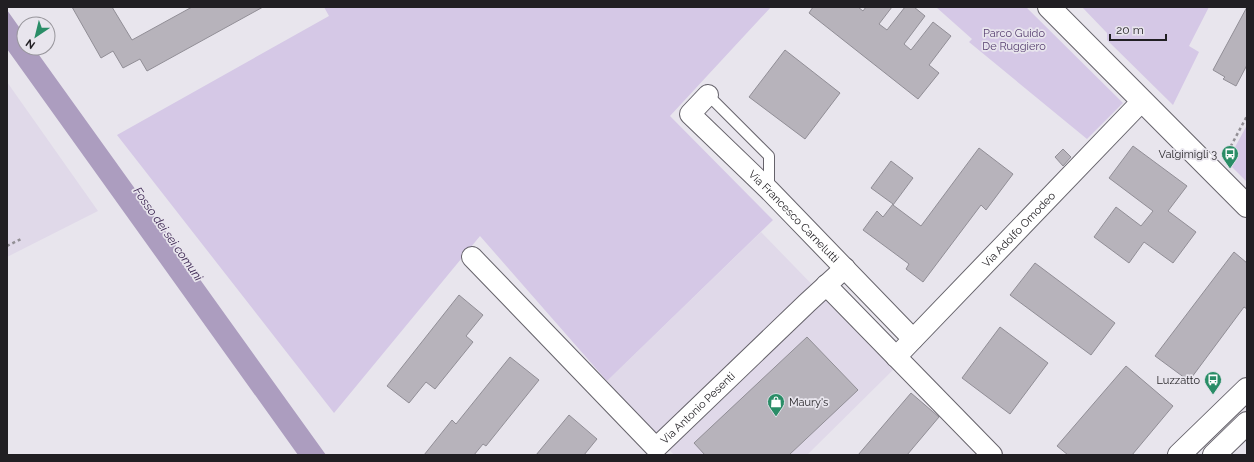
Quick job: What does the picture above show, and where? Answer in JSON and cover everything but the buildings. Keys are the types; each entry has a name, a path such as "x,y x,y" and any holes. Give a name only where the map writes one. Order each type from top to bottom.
{"street":[{"path":"1049,7 1247,206"},
{"name":"Via Francesco Carnelutti","path":"708,94 690,114 769,190 913,339"},
{"name":"Via Adolfo Omodeo","path":"896,357 1142,101"},
{"name":"Via Antonio Pesenti","path":"472,257 656,448 845,268"},
{"path":"826,285 992,455"},
{"path":"1179,455 1247,390"},
{"path":"1214,455 1247,423"}],"path":[{"path":"1223,160 1247,116"},
{"path":"7,246 21,239"}],"shaded area":[{"path":"7,10 16,23 16,56 40,56 326,455 298,455 7,49"},
{"path":"7,82 98,211 7,257"},
{"path":"761,232 894,369 807,455 674,455 607,381"}],"green space":[{"path":"324,7 771,7 670,116 773,220 607,381 480,236 334,413 117,135 329,16"},
{"name":"Parco Guido De Ruggiero","path":"936,7 1026,7 1123,103 1087,139 969,42 972,39"},
{"path":"1082,7 1209,7 1189,46 1199,52 1173,105 1107,40 1107,33"},
{"path":"1247,125 1247,182 1227,162"}],"place":[{"name":"Valgimigli 3","path":"1230,169"},
{"name":"Luzzatto","path":"1213,395"},
{"name":"Maury's","path":"776,417"}],"water label":[{"name":"Fosso dei sei comuni","path":"168,234"}]}
